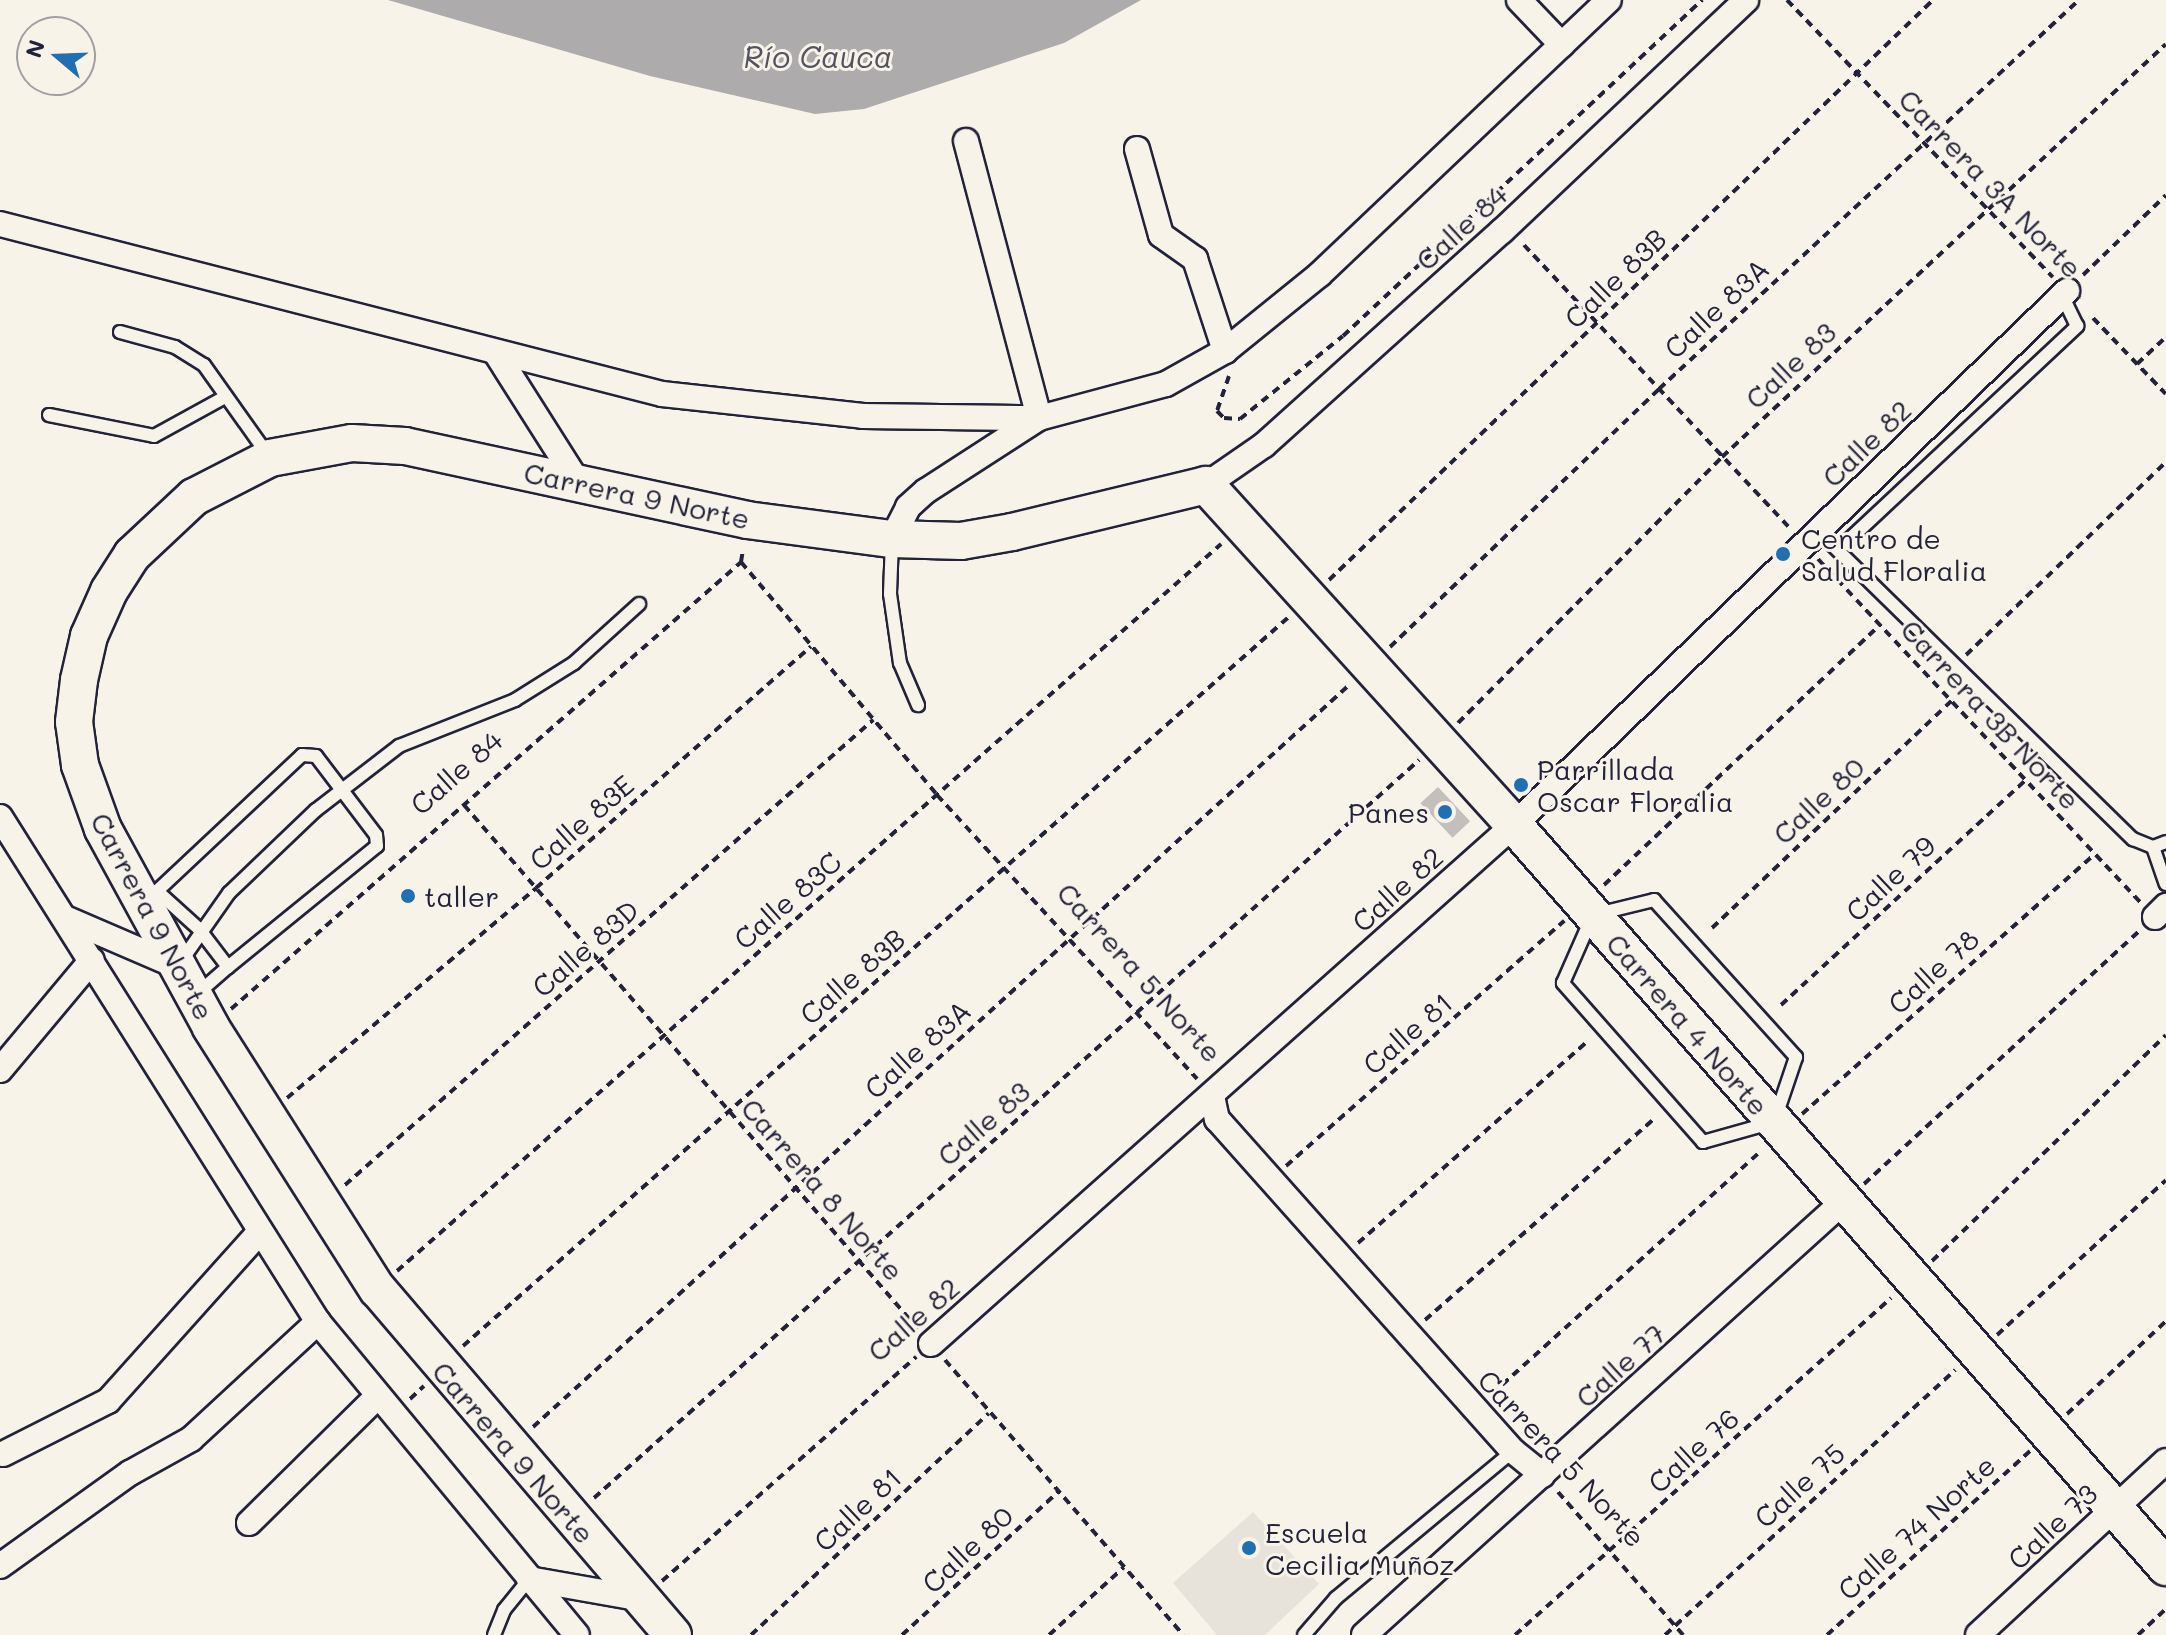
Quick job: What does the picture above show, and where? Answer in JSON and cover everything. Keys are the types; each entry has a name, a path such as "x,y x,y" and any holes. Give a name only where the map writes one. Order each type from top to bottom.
{"street":[{"path":"1519,0 1562,45"},
{"path":"0,224 209,274 496,353 662,394 863,416 1039,418 1166,384 1225,351 1320,274 1609,0"},
{"name":"Calle 84","path":"1206,485 1264,445 1502,231 1746,0"},
{"path":"966,141 1039,418"},
{"path":"1137,149 1161,235 1195,259 1225,351"},
{"name":"Calle 82","path":"931,1344 1514,825 2064,293"},
{"path":"496,353 578,482"},
{"path":"892,539 908,507 926,491 1039,418"},
{"name":"Carrera 9 Norte","path":"673,1635 377,1289 264,1117 195,997 149,895 103,829 80,765 74,722 89,636 109,591 163,522 194,497 270,458 352,443 405,446 747,520 892,539 961,541 1128,507 1206,485"},
{"name":"Carrera 4 Norte","path":"1206,485 1514,825 1780,1128 1851,1195 2166,1567"},
{"path":"0,817 92,960 258,1234 318,1322 577,1635"},
{"path":"65,918 195,997"},
{"path":"0,1070 92,960"},
{"name":"Carrera 5 Norte","path":"1212,1096 1217,1119 1513,1451 1543,1475"},
{"name":"Calle 77","path":"1364,1635 1851,1195"},
{"path":"3,1454 108,1401 258,1234"},
{"path":"0,1566 130,1473 191,1439 318,1322"},
{"path":"249,1523 385,1405"},
{"name":"Calle 73","path":"1978,1635 2166,1461"},
{"path":"529,1579 642,1599"}],"lane":[{"path":"1838,550 2077,326 2064,293"},
{"path":"120,332 175,347 204,365 270,458"},
{"path":"49,415 154,436 225,397"},
{"path":"1811,538 1838,550 2133,839 2160,844 2166,884"},
{"path":"892,539 890,594 900,663 918,705"},
{"path":"195,997 199,929 229,893 343,790 399,746 515,700 562,671 639,604"},
{"path":"195,997 377,846 376,835 316,756 302,755 149,895 199,929 228,967"},
{"path":"1654,900 1796,1057 1780,1128 1703,1142 1573,995 1563,983 1587,907 1654,900"},
{"path":"1304,1635 1336,1598 1513,1451"},
{"path":"494,1635 504,1610 529,1579"}],"path":[{"path":"1225,351 1231,371 1217,411 1224,418 1240,419 1343,336 1702,0"},
{"name":"Carrera 3A Norte","path":"1787,0 1987,208 2064,293 2166,394"},
{"name":"Calle 83B","path":"1324,585 1933,0"},
{"name":"Calle 83A","path":"1385,652 1659,389 2079,0"},
{"name":"Calle 83","path":"1454,728 1722,457 2166,44"},
{"path":"2064,293 2166,195"},
{"name":"Carrera 3B Norte","path":"1524,245 1722,457 1811,538 1880,625 2095,854 2160,911"},
{"path":"2137,364 2166,337"},
{"path":"1936,684 2166,462"},
{"name":"Calle 83C","path":"377,1289 1223,542"},
{"name":"Carrera 5 Norte","path":"741,562 937,795 1212,1096"},
{"name":"Calle 84","path":"195,997 464,805 741,562"},
{"name":"Calle 83B","path":"385,1405 442,1368 1290,616"},
{"name":"Calle 81","path":"1272,1179 1587,907 1880,625"},
{"name":"Calle 83E","path":"264,1117 536,888 811,646"},
{"name":"Calle 83A","path":"511,1448 795,1186 1352,683"},
{"name":"Calle 80","path":"1712,928 1951,701"},
{"name":"Calle 83D","path":"322,1205 873,720"},
{"name":"Calle 83","path":"571,1518 1422,758"},
{"name":"Calle 79","path":"1781,1005 2026,780"},
{"name":"Carrera 8 Norte","path":"464,805 1183,1635"},
{"name":"Calle 78","path":"1475,1409 1780,1128 2095,854"},
{"path":"1851,1195 2160,911"},
{"path":"1927,1266 2166,1035"},
{"path":"1341,1257 1588,1041"},
{"path":"1408,1335 1654,1119"},
{"path":"1992,1339 2166,1180"},
{"name":"Calle 76","path":"1515,1635 1897,1293"},
{"path":"2062,1419 2166,1321"},
{"name":"Calle 82","path":"642,1599 931,1344"},
{"name":"Calle 75","path":"1665,1635 1960,1365"},
{"name":"Calle 81","path":"751,1635 990,1412"},
{"name":"Calle 74 Norte","path":"1827,1635 2033,1448"},
{"name":"Carrera 5 Norte","path":"1543,1475 1683,1635"},
{"name":"Calle 80","path":"902,1635 1059,1491"},
{"path":"1049,1635 1124,1567"},
{"path":"2138,1635 2166,1609"}],"shaded area":[{"name":"Escuela Cecilia Muñoz","path":"1253,1512 1319,1584 1265,1635 1217,1635 1173,1583"}],"water":[{"name":"Río Cauca","path":"388,0 1141,0 1064,43 864,109 815,114 650,76"}],"building":[{"name":"Panes","path":"1438,787 1470,821 1453,838 1420,803"}],"place":[{"name":"Centro de Salud Floralia","path":"1783,554"},
{"name":"Parrillada Oscar Floralia","path":"1521,785"},
{"name":"Panes","path":"1445,812"},
{"name":"taller","path":"408,896"},
{"name":"Escuela Cecilia Muñoz","path":"1249,1548"}]}
